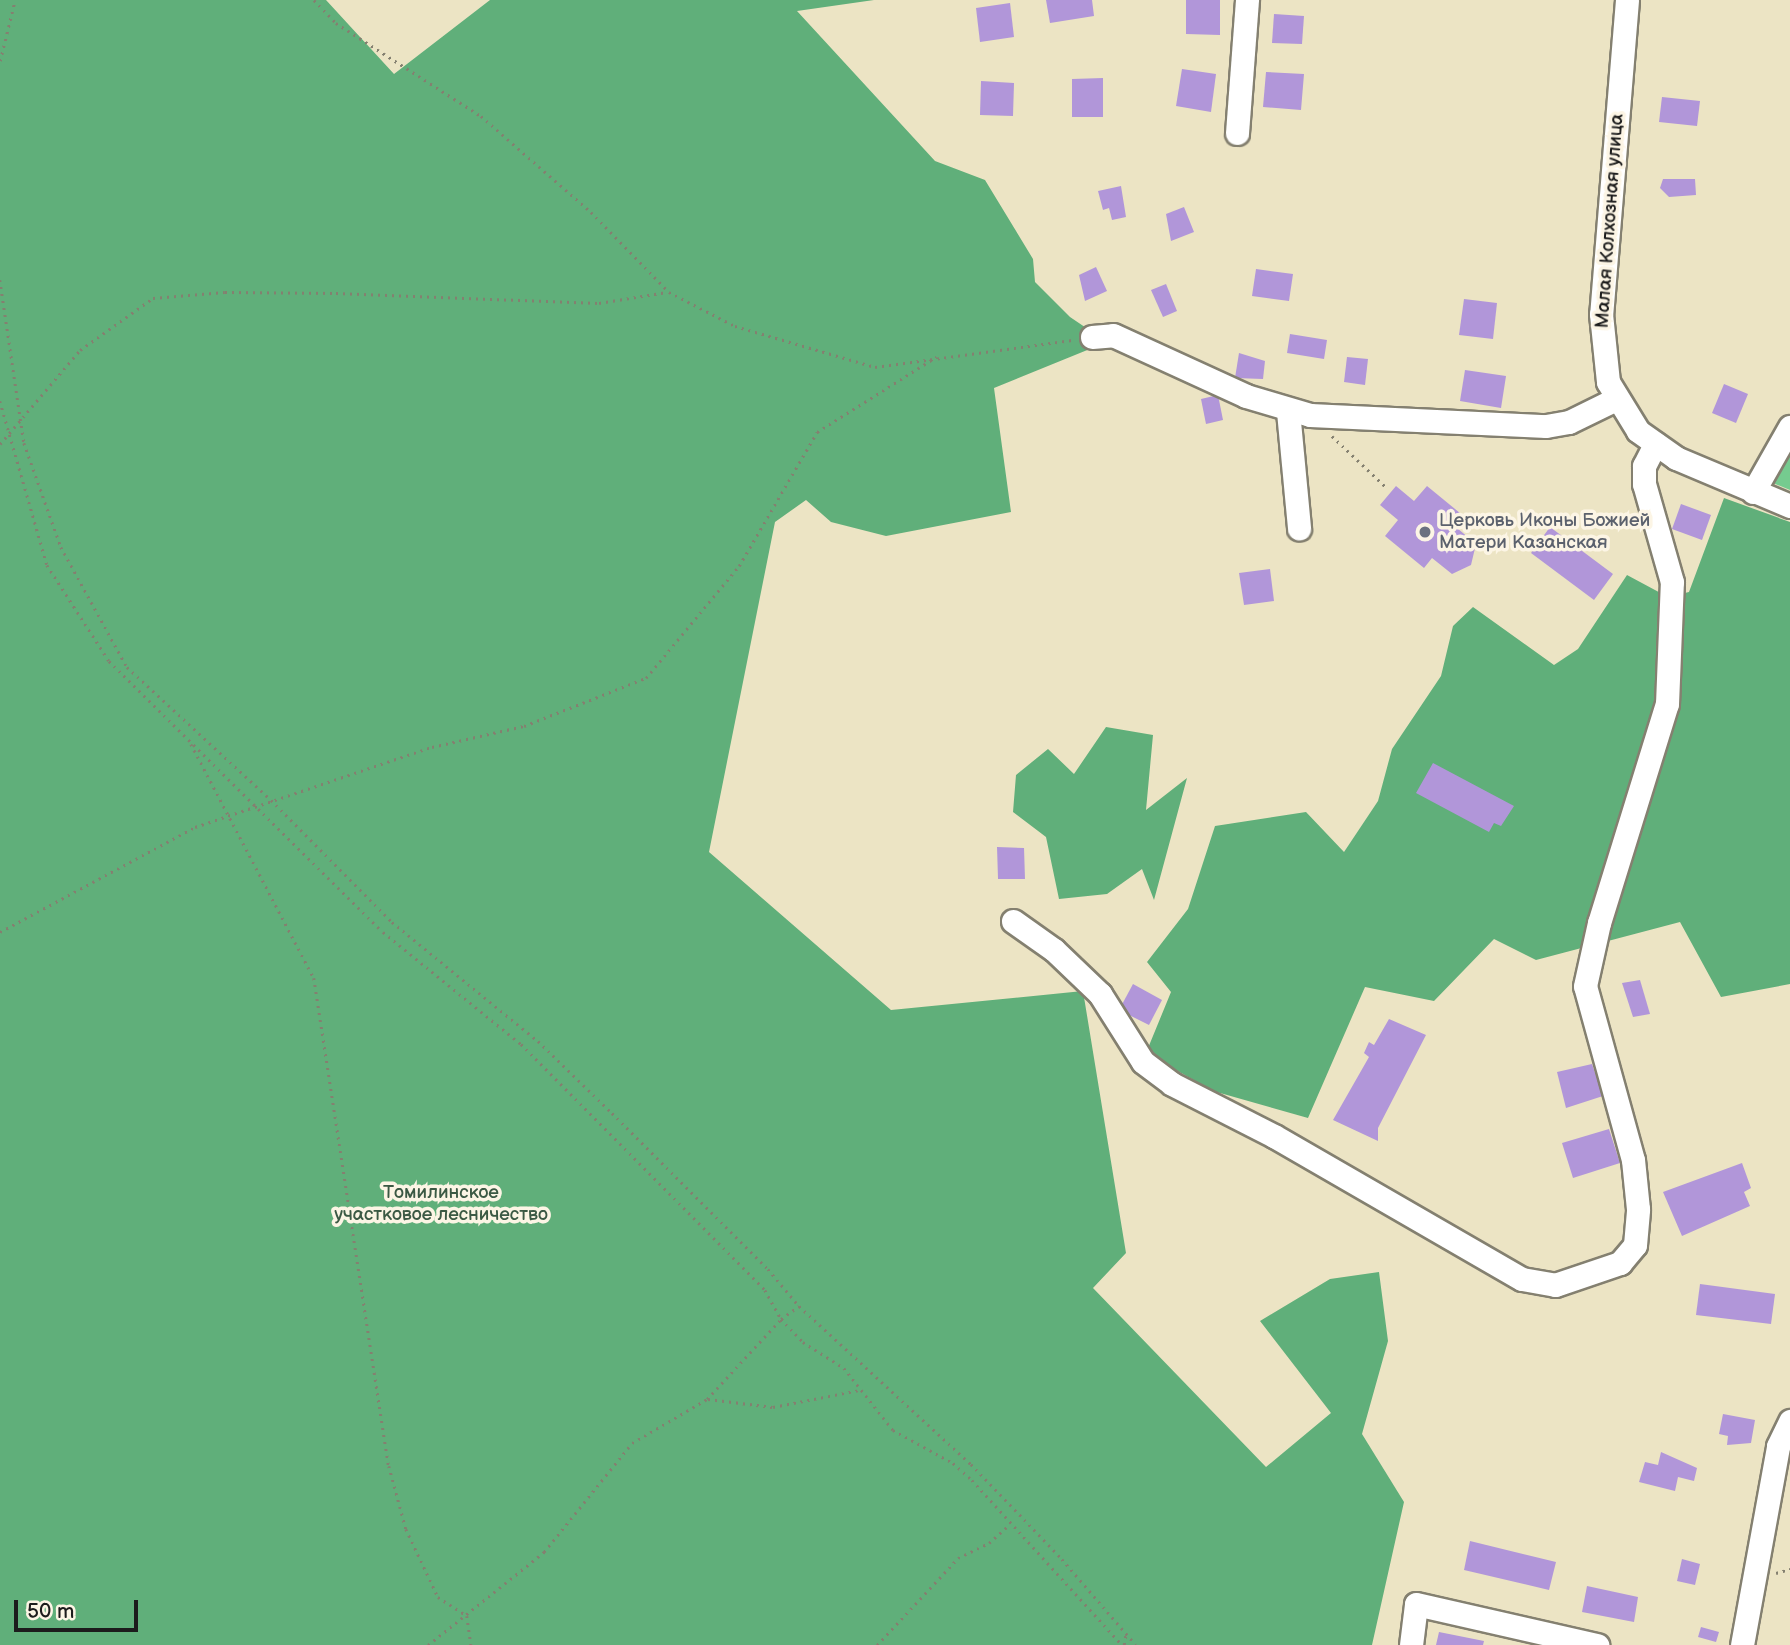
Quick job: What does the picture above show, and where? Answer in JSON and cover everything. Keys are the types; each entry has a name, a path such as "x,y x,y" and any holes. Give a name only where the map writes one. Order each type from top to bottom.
{"street":[{"path":"1237,134 1247,0"},
{"name":"Малая Колхозная улица","path":"1627,0 1601,314 1603,365 1616,399 1638,431 1675,458 1790,506"},
{"path":"1092,337 1113,335 1299,413 1536,427 1569,422 1616,399"},
{"path":"1299,413 1299,528"},
{"path":"1753,492 1790,428"},
{"path":"1013,921 1054,950 1100,995 1143,1062 1172,1084 1274,1136 1522,1279 1555,1285 1620,1263 1635,1245 1638,1209 1633,1160 1585,986 1599,923 1667,704 1672,582 1644,484 1644,466 1656,444"},
{"path":"1742,1645 1778,1446 1790,1421"},
{"path":"1411,1645 1416,1604 1597,1645"}],"path":[{"path":"0,61 15,0"},
{"path":"314,0 336,23 481,116 591,212 669,292 735,326 875,367 1092,337"},
{"path":"0,280 24,443 61,547 127,667 271,800 393,922 547,1050 768,1269 799,1306 971,1464 1136,1645"},
{"path":"0,444 80,350 153,298 225,292 294,292 599,303 669,292"},
{"path":"0,932 106,872 228,814 432,747 524,726 646,678 739,566 817,432 936,357"},
{"path":"0,401 47,565 109,660 383,932 521,1044 765,1290 781,1319 803,1342 844,1368 893,1430 953,1463 1123,1645"},
{"path":"1299,413 1387,488"},
{"path":"189,740 314,978 389,1466 406,1529 438,1597 467,1616 471,1645"},
{"path":"428,1645 544,1552 632,1443 706,1399 781,1319 799,1306"},
{"path":"706,1399 773,1408 860,1390"},
{"path":"877,1645 958,1558 989,1543 1011,1524"},
{"path":"1123,1645 1126,1633"}],"green space":[{"name":"Томилинское участковое лесничество","path":"0,0 326,0 394,74 490,0 874,0 797,11 935,161 985,180 1033,259 1035,282 1070,317 1107,342 994,388 1011,512 886,536 831,522 806,500 775,522 709,852 891,1010 1083,991 1126,1253 1093,1288 1266,1467 1331,1413 1260,1321 1330,1279 1379,1272 1388,1341 1362,1434 1404,1502 1372,1645 0,1645"},
{"path":"1790,435 1790,490 1773,483 1771,469"},
{"path":"1724,498 1790,522 1790,984 1721,997 1680,922 1536,960 1494,939 1434,1001 1365,987 1308,1118 1213,1091 1146,1053 1171,992 1147,962 1188,909 1215,826 1306,812 1344,852 1378,801 1392,749 1441,676 1453,626 1473,607 1554,665 1578,649 1627,575 1668,597 1689,592"},
{"path":"1106,727 1153,735 1146,810 1187,778 1154,900 1142,869 1107,894 1059,899 1046,837 1013,812 1016,775 1048,749 1074,774"}],"building":[{"path":"1046,0 1092,0 1094,16 1050,23"},
{"path":"1186,0 1220,0 1220,35 1186,34"},
{"path":"1010,3 1014,37 980,42 976,8"},
{"path":"1274,14 1304,16 1302,44 1272,43"},
{"path":"1182,69 1216,74 1211,112 1176,106"},
{"path":"1266,72 1304,74 1301,110 1263,107"},
{"path":"1103,78 1103,117 1072,117 1072,79"},
{"path":"981,81 1014,83 1013,116 980,115"},
{"path":"1662,97 1700,101 1697,126 1659,122"},
{"path":"1663,179 1695,179 1696,195 1669,197 1660,188"},
{"path":"1121,186 1126,217 1112,220 1109,208 1103,210 1098,191"},
{"path":"1184,207 1194,232 1171,241 1166,214"},
{"path":"1096,267 1107,291 1085,301 1079,275"},
{"path":"1256,269 1293,274 1289,301 1252,296"},
{"path":"1166,284 1177,311 1163,317 1151,290"},
{"path":"1464,299 1497,303 1493,339 1459,335"},
{"path":"1290,334 1327,340 1324,359 1287,353"},
{"path":"1239,353 1265,361 1263,379 1235,378"},
{"path":"1347,357 1368,359 1365,385 1344,382"},
{"path":"1465,370 1506,376 1501,408 1460,401"},
{"path":"1724,384 1748,394 1736,423 1712,413"},
{"path":"1218,395 1223,420 1206,424 1201,399"},
{"name":"Церковь Иконы Божией Матери Казанская","path":"1396,486 1414,501 1427,486 1466,518 1457,528 1476,544 1471,565 1452,574 1432,558 1424,568 1385,536 1398,520 1380,505"},
{"path":"1681,504 1711,515 1702,540 1672,529"},
{"path":"1550,527 1613,574 1594,600 1531,553"},
{"path":"1270,569 1274,601 1244,605 1239,573"},
{"path":"1433,763 1514,806 1501,826 1494,823 1489,832 1416,793"},
{"path":"997,847 1024,848 1025,879 998,879"},
{"path":"1640,980 1650,1014 1633,1017 1622,983"},
{"path":"1133,984 1162,1000 1149,1025 1119,1010"},
{"path":"1389,1019 1426,1035 1378,1128 1378,1141 1333,1120 1369,1057 1364,1053 1369,1042 1374,1045"},
{"path":"1592,1064 1603,1096 1566,1108 1557,1072"},
{"path":"1609,1129 1620,1163 1573,1178 1562,1143"},
{"path":"1742,1163 1751,1188 1744,1192 1750,1206 1682,1236 1663,1192"},
{"path":"1700,1284 1775,1294 1771,1324 1696,1315"},
{"path":"1723,1414 1755,1420 1751,1443 1727,1445 1728,1436 1719,1434"},
{"path":"1661,1452 1697,1468 1694,1481 1678,1477 1675,1491 1639,1482 1645,1462 1658,1465"},
{"path":"1470,1541 1556,1562 1549,1590 1464,1570"},
{"path":"1682,1559 1700,1564 1695,1585 1677,1581"},
{"path":"1587,1586 1638,1597 1634,1622 1582,1612"},
{"path":"1701,1627 1719,1632 1716,1642 1698,1637"},
{"path":"1439,1632 1484,1641 1483,1645 1436,1645"}],"place":[{"name":"Церковь Иконы Божией Матери Казанская","path":"1425,532"}]}
